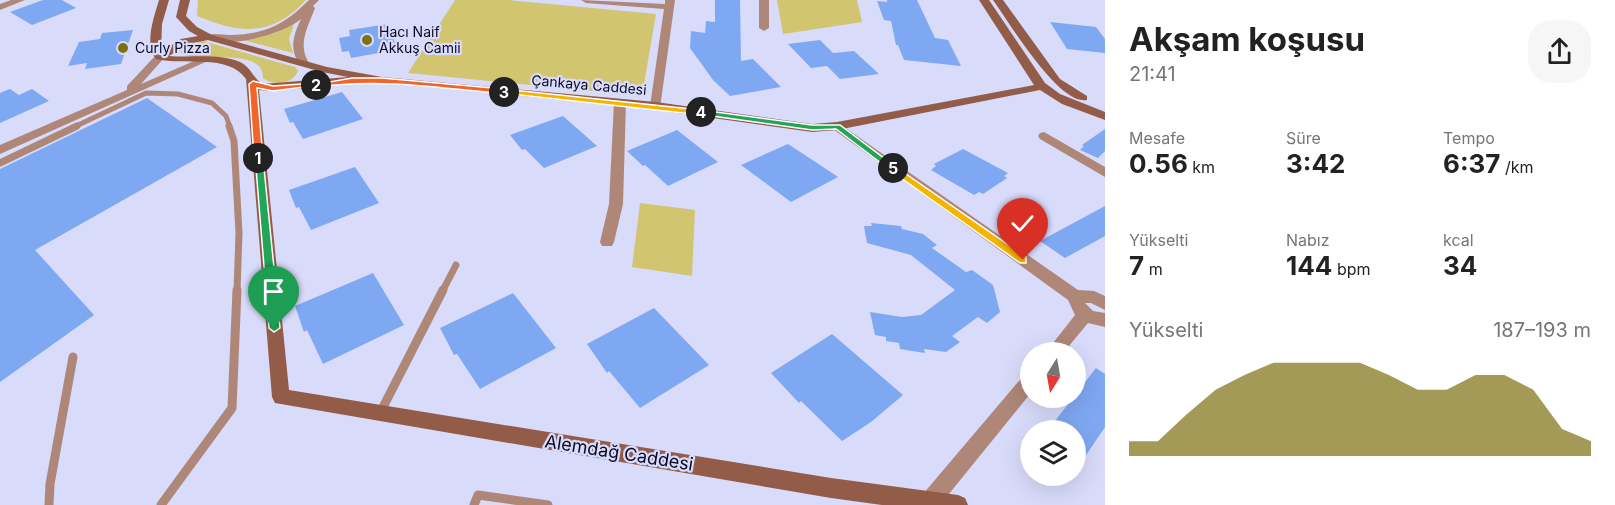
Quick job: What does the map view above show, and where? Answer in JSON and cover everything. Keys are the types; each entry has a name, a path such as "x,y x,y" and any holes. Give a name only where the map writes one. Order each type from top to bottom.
{"main road":[{"path":"164,0 157,24 156,52 160,57 177,61 205,60 238,66 249,72 253,84 261,87 285,88 352,80 382,80"},
{"path":"185,0 181,16 193,29 208,37"},
{"path":"984,0 1039,85"},
{"path":"998,0 1061,90 1105,116"},
{"path":"160,57 185,40 208,37"},
{"name":"Çankaya Caddesi","path":"208,37 304,63 382,80 656,106 812,128 837,126 1039,85 1044,81 1061,90"},
{"path":"285,88 298,82 304,73 304,63"},
{"name":"Alemdağ Caddesi","path":"253,84 252,100 281,397 831,488 958,505"},
{"path":"1061,90 1105,107"}],"street":[{"path":"0,7 20,0"},
{"path":"586,0 670,4 656,106"},
{"path":"764,0 764,28"},
{"path":"208,37 236,37 277,29 288,24 313,1"},
{"path":"304,63 297,51 298,39 313,1"},
{"path":"110,100 133,87 160,57"},
{"path":"0,150 205,60"},
{"path":"607,242 616,204 620,102"},
{"path":"837,126 1077,298 1088,296 1105,303"},
{"path":"1044,136 1105,173"},
{"path":"1077,298 1078,307 1085,315 1097,320 1105,320"},
{"path":"1062,342 1085,315"},
{"path":"930,501 1020,393"}],"lane":[{"path":"0,163 146,93 178,94 199,98 212,103 226,117 234,141 239,232 232,408 162,505"},
{"path":"380,413 456,266"},
{"path":"49,505 50,484 72,357"},
{"path":"474,505 478,495 548,505"}],"shaded area":[{"path":"198,0 306,0 281,21 255,29 241,29 197,16"},
{"path":"455,0 508,0 656,14 642,96 408,73"},
{"path":"777,0 857,0 862,22 783,34"},
{"path":"294,24 289,39 293,53 239,39 275,33"},
{"path":"203,41 295,67 298,71 292,79 277,83 263,78 260,68 253,62 228,57 190,56 180,51 188,45"},
{"path":"640,203 695,210 692,276 632,267"}],"building":[{"path":"43,0 62,0 76,8 32,25 10,12"},
{"path":"715,0 740,0 741,61 753,59 781,87 730,96 713,80 690,48 691,31 705,33 706,21 715,22"},
{"path":"887,0 917,0 935,38 948,40 961,66 904,60 896,45 891,21 884,20 877,1 887,2"},
{"path":"1050,22 1096,27 1105,39 1105,53 1067,49"},
{"name":"Hacı Naif Akkuş Camii","path":"388,24 395,43 392,43 395,50 351,58 349,51 342,52 339,38 350,36 349,30"},
{"path":"133,30 121,64 85,69 87,63 68,66 79,42 100,39 102,33"},
{"path":"820,40 833,53 854,51 879,74 840,79 827,66 811,68 788,44"},
{"path":"10,89 19,95 32,89 49,101 0,123 0,93"},
{"path":"342,92 363,119 303,139 293,122 290,123 284,109"},
{"path":"147,98 217,147 35,250 94,315 0,382 0,169"},
{"path":"563,116 597,146 544,168 525,149 522,150 510,135"},
{"path":"1105,129 1105,151 1098,158 1080,150 1084,146 1082,145"},
{"path":"677,130 718,162 668,186 627,151"},
{"path":"788,144 838,177 791,202 741,165"},
{"path":"963,149 1008,173 1004,176 1007,178 983,194 979,192 974,195 931,170 936,166 934,164"},
{"path":"355,167 379,203 311,230 299,207 296,208 289,190"},
{"path":"1105,206 1105,236 1065,258 1040,241"},
{"path":"871,223 901,226 902,229 923,234 937,245 932,248 966,272 972,270 993,285 1000,312 987,323 978,317 952,336 960,342 946,352 924,349 925,353 900,349 899,343 886,341 886,337 875,335 870,312 902,317 921,315 955,290 911,255 867,243 864,226 872,226"},
{"path":"373,273 404,325 323,364 307,330 304,332 295,306"},
{"path":"513,293 556,348 480,389 457,354 454,355 440,328"},
{"path":"654,308 709,365 640,408 609,371 607,373 587,344"},
{"path":"832,334 903,395 871,422 842,441 801,401 799,403 771,373"},
{"path":"1096,368 1105,374 1105,427 1086,455 1086,420 1056,420 1065,408 1086,408 1086,381"}],"place":[{"name":"Hacı Naif Akkuş Camii","path":"367,40"},
{"name":"Curly Pizza","path":"123,48"}],"route":[{"path":"274,328 252,100 253,84 273,88 309,86 336,81 382,80 656,106 812,128 837,126 1023,260"}]}
